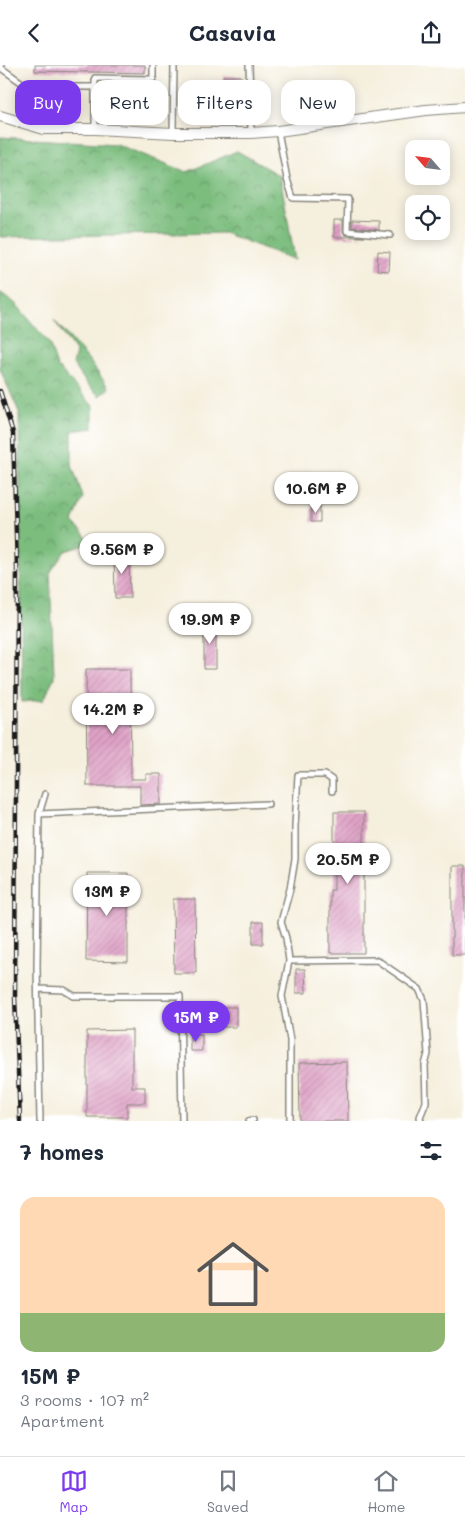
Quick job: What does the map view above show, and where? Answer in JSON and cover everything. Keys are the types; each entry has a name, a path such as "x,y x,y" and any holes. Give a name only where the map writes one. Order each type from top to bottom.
{"street":[{"path":"0,116 44,129 250,133 278,131 426,110 465,107"}],"lane":[{"path":"1,65 1,68 28,87 91,87"},
{"path":"95,80 95,78 153,79 153,65"},
{"path":"174,65 174,133"},
{"path":"249,65 250,133"},
{"path":"278,131 287,179 293,198 348,199 347,231 390,235"},
{"path":"290,1121 290,1040 282,996 289,961 286,938 281,922 290,889 295,859 298,775 325,775 332,780 332,791"},
{"path":"40,1121 38,989 39,814 45,794"},
{"path":"39,814 268,804"},
{"path":"289,961 377,960 419,989 424,1000 428,1054 425,1065 426,1102 420,1117 421,1121"},
{"path":"38,989 64,990 74,996 180,996 182,1121"}],"green space":[{"path":"0,137 116,144 187,172 237,151 280,176 295,260 224,233 0,237"},
{"path":"0,292 16,304 49,343 57,366 93,406 93,428 72,431 72,465 83,497 73,522 91,543 65,551 50,573 54,677 44,700 22,702 19,412 0,369"},
{"path":"54,320 88,359 109,388 99,396 87,384 73,364 76,353"}],"building":[{"path":"35,65 145,65 145,73 35,71"},
{"path":"223,76 241,76 241,80 223,80"},
{"path":"334,220 343,220 345,235 365,237 334,237"},
{"path":"352,220 379,221 379,230 352,227"},
{"path":"378,251 390,252 389,271 377,270"},
{"path":"311,506 320,506 320,522 311,522"},
{"path":"114,553 129,553 130,598 115,598"},
{"path":"204,622 216,622 216,669 204,669"},
{"path":"86,669 130,669 131,779 146,779 146,774 161,774 161,804 140,805 140,786 87,786"},
{"path":"334,812 364,812 364,953 330,953 330,890 334,890"},
{"path":"452,866 465,866 465,955 452,955"},
{"path":"87,873 128,873 128,962 86,961"},
{"path":"173,899 195,899 196,973 174,973"},
{"path":"253,922 263,922 263,944 253,944"},
{"path":"296,969 305,969 306,993 296,993"},
{"path":"223,1007 236,1007 236,1027 223,1027"},
{"path":"132,1030 132,1087 145,1087 145,1103 127,1103 127,1117 87,1117 87,1031"},
{"path":"190,1034 202,1034 202,1051 190,1051"},
{"path":"347,1062 348,1121 300,1121 299,1063"}],"railway":[{"path":"0,391 13,433 17,569 15,996 20,1121"}]}
